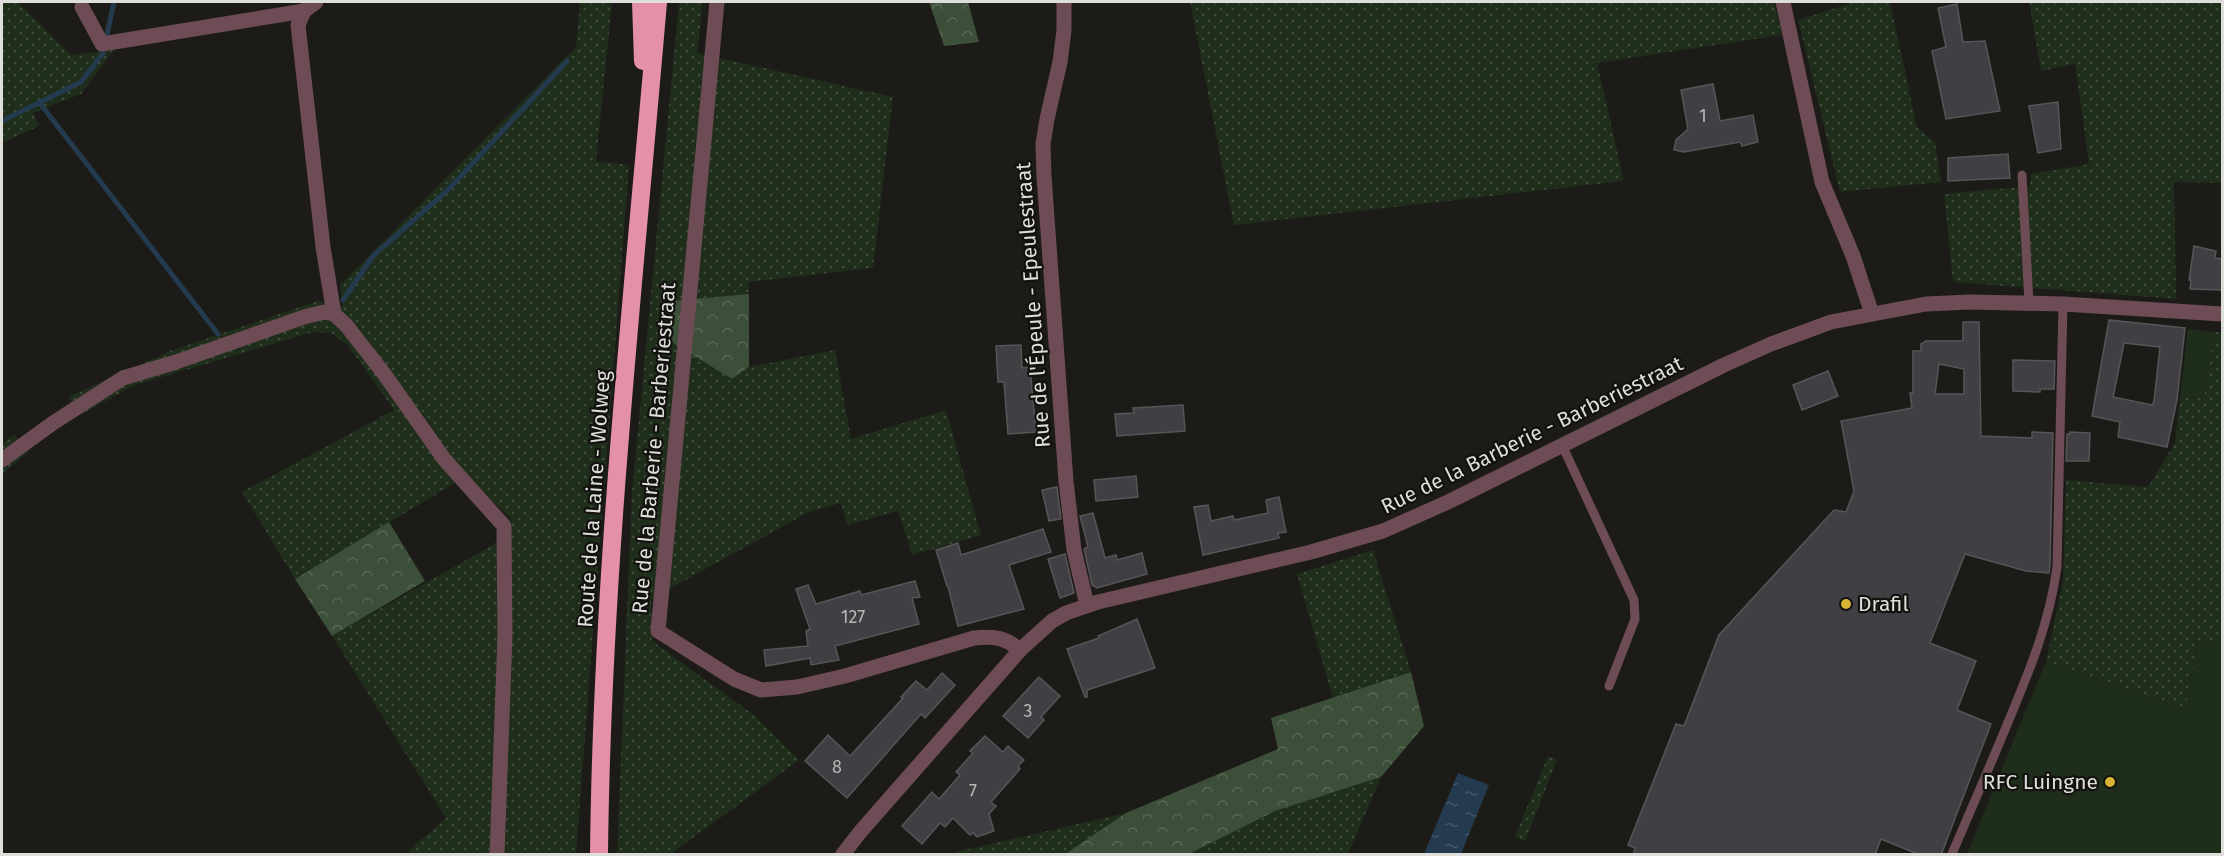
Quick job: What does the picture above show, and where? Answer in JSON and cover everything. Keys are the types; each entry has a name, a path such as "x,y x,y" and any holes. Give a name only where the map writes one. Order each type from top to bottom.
{"highway":[{"name":"Route de la Laine - Wolweg","path":"641,2 646,147"},
{"name":"Route de la Laine - Wolweg","path":"599,855 600,758 615,494 658,2"}],"street":[{"name":"Rue de la Barberie - Barberiestraat","path":"717,2 658,631 734,679 761,690 797,687 845,676 974,638 991,636 1003,638 1020,650 1052,621 1088,605 1311,552 1383,531 1448,502 1651,400 1771,344 1831,322 1926,304 2063,304 2223,314"},
{"name":"Rue de l'Épeule - Epeulestraat","path":"1064,2 1064,30 1060,62 1043,144 1044,176 1066,481 1074,550 1088,605"},
{"path":"1783,2 1822,182 1853,256 1872,314"},
{"path":"82,7 102,44 310,6"},
{"path":"310,6 298,26 323,247 334,314"},
{"path":"2,460 53,423 123,378 304,317 324,312 334,314 346,325 385,375 444,459 504,526 505,635 497,855"},
{"path":"843,855 861,831 1020,650"}],"lane":[{"path":"2022,175 2029,303"},
{"path":"1952,855 2014,708 2042,637 2052,602 2057,567 2063,304"},
{"path":"1562,445 1634,600 1635,619 1609,686"}],"green space":[{"path":"2,2 18,2 71,55 114,50 81,94 33,113 39,126 2,143"},
{"path":"580,2 612,2 596,161 629,165 576,854 410,854 408,851 446,818 332,636 498,542 512,519 465,477 295,579 242,492 394,410 347,344 331,333 313,332 135,385 82,414 68,397 170,351 318,301 343,306 340,285 576,47"},
{"path":"679,2 703,2 697,53 893,97 873,268 749,282 749,294 670,301 732,379 749,367 835,350 851,439 946,410 981,535 912,555 898,511 847,525 841,503 809,512 651,599 652,641 754,715 799,760 671,854 617,854 632,492"},
{"path":"929,2 968,2 979,42 944,46"},
{"path":"1190,2 1774,2 1782,35 1597,63 1624,181 1234,225"},
{"path":"1854,2 1890,2 1917,127 1935,143 1941,182 1840,192 1798,20"},
{"path":"2029,2 2222,2 2222,183 2174,182 2176,299 1953,282 1944,194 2030,186 2031,174 2089,164 2075,64 2041,71"},
{"path":"749,294 749,367 732,379 668,340 670,301"},
{"path":"2188,329 2214,332 2204,398 2180,397"},
{"path":"2214,332 2222,332 2222,643 2198,642 2185,710 2046,661 2063,582 2066,480 2148,487 2175,443 2180,397 2204,398"},
{"path":"14,435 29,452 2,474 2,444"},
{"path":"389,522 425,581 332,636 295,579"},
{"path":"1373,550 1411,672 1333,698 1297,574"},
{"name":"RFC Luingne","path":"2198,642 2222,643 2222,854 1967,854 2046,661 2185,710"},
{"path":"1411,672 1424,726 1381,777 1275,811 1189,854 1065,854 1126,813 1278,749 1271,718"},
{"path":"1548,756 1557,760 1525,841 1515,837"},
{"path":"1381,777 1348,854 1189,854 1275,811"},
{"path":"1126,813 1065,854 947,854"}],"water":[{"path":"1458,773 1489,785 1461,854 1424,854"}],"building":[{"path":"1957,4 1963,42 1985,41 2000,111 1946,119 1932,51 1946,47 1938,8"},
{"path":"1713,84 1720,121 1753,115 1758,142 1742,146 1740,142 1684,152 1674,150 1676,140 1688,129 1681,90"},
{"path":"2058,102 2061,149 2038,153 2029,106"},
{"path":"2008,154 2010,178 1948,181 1948,158"},
{"path":"2194,246 2216,251 2215,258 2223,259 2223,290 2190,289 2191,280 2189,280"},
{"path":"2109,320 2185,328 2177,400 2167,447 2118,437 2120,422 2092,416","holes":["2124,343 2160,347 2152,405 2113,397"]},
{"name":"Drafil","path":"1963,322 1979,322 1981,436 2032,438 2032,432 2053,433 2050,566 2049,573 2026,571 1965,554 1930,643 1976,661 1957,710 1991,724 1941,855 1920,855 1881,839 1875,855 1633,855 1635,848 1628,845 1676,724 1684,726 1719,635 1834,510 1846,512 1854,491 1841,421 1912,408 1910,393 1913,393 1913,351 1921,351 1921,344 1926,341 1963,341","holes":["1939,364 1964,369 1964,394 1935,394"]},
{"path":"1021,345 1022,368 1030,367 1036,432 1008,434 1004,382 998,382 996,346"},
{"path":"2013,360 2055,361 2054,389 2040,389 2040,392 2013,391"},
{"path":"1828,371 1838,396 1802,410 1793,385"},
{"path":"1183,405 1185,431 1117,436 1115,414 1134,413 1133,408"},
{"path":"2070,432 2090,433 2089,461 2066,461 2067,434"},
{"path":"1136,476 1138,497 1096,501 1094,480"},
{"path":"1057,487 1061,519 1049,521 1042,490"},
{"path":"1279,497 1286,532 1278,533 1279,538 1203,555 1194,507 1208,505 1211,521 1233,516 1234,520 1268,513 1266,500"},
{"path":"1093,513 1105,558 1116,555 1117,560 1142,553 1147,574 1097,588 1092,585 1084,549 1088,547 1080,516"},
{"path":"1043,529 1051,552 1009,565 1024,609 958,626 936,550 958,543 961,555"},
{"path":"1065,554 1074,593 1060,598 1048,559"},
{"path":"915,581 920,597 912,598 919,624 835,646 839,660 811,665 810,658 766,666 764,650 808,646 806,631 810,629 796,589 808,585 816,604 860,591 861,595"},
{"path":"1137,619 1155,668 1087,690 1087,697 1085,697 1067,649 1099,638 1098,636"},
{"path":"942,673 955,685 925,718 921,714 847,798 805,761 828,735 850,756 916,681 927,690"},
{"path":"1039,677 1060,696 1041,717 1044,720 1028,738 1003,716"},
{"path":"985,736 1003,752 1008,746 1024,760 1018,766 1020,769 991,802 996,806 989,814 994,831 977,837 973,833 970,835 953,818 945,827 940,823 922,844 902,826 932,792 939,799 960,775 956,772 973,753 970,751"}],"waterway":[{"path":"106,39 114,2"},
{"path":"2,121 81,82 103,53"},
{"path":"343,300 373,256 449,189 567,61"},
{"path":"39,102 218,334"}],"place":[{"name":"Drafil","path":"1846,604"},
{"name":"RFC Luingne","path":"2110,782"}]}
